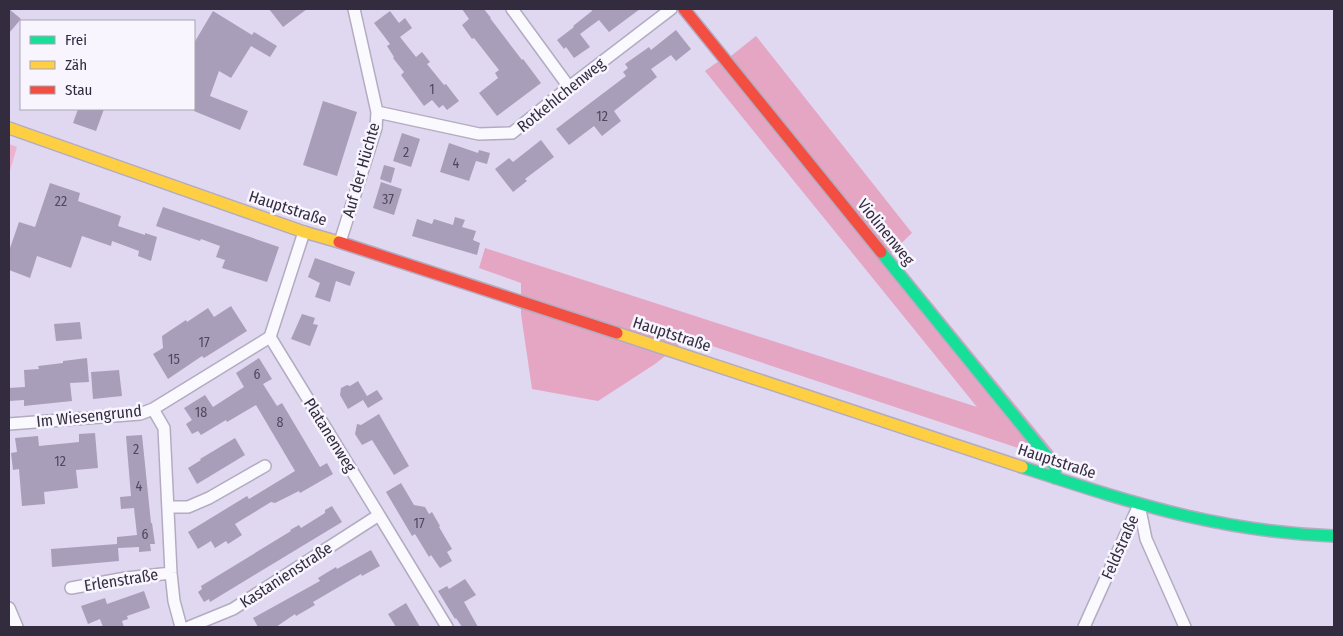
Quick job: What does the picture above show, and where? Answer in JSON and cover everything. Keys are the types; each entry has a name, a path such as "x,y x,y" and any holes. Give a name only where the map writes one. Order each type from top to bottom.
{"street":[{"name":"Auf der Hüchte","path":"340,242 376,128 377,112 354,9"},
{"path":"512,9 569,87"},
{"name":"Rotkehlchenweg","path":"377,112 480,134 512,133 671,9"},
{"name":"Violinenweg","path":"684,9 1056,466 1055,478"},
{"name":"Hauptstraße","path":"9,128 304,232 340,242 1139,504 1221,524 1301,535 1334,536"},
{"path":"270,337 304,232"},
{"name":"Im Wiesengrund","path":"9,424 140,414 153,409 270,337"},
{"name":"Platanenweg","path":"270,337 447,627"},
{"name":"Erlenstraße","path":"153,409 164,428 171,573 174,601 181,627"},
{"path":"168,507 188,507 265,466"},
{"name":"Feldstraße","path":"1084,627 1139,504"},
{"name":"Feldstraße","path":"1139,504 1146,539 1184,627"},
{"name":"Kastanienstraße","path":"189,627 233,609 380,515"},
{"name":"Erlenstraße","path":"71,588 126,578 171,573"},
{"path":"9,608 17,627"}],"shaded area":[{"path":"756,36 912,233 891,253 1063,463 688,338 655,364 598,401 532,389 521,314 521,283 479,268 485,248 977,407 705,71 731,56"},
{"path":"9,144 17,147 9,174"}],"building":[{"path":"9,9 21,19 9,33"},
{"path":"269,9 307,9 283,27"},
{"path":"462,9 484,9 541,83 497,116 479,93 498,78 495,73 499,70 462,25 469,19"},
{"path":"591,9 640,9 609,32 599,20 580,34 590,47 574,58 566,47 564,49 557,40 592,11"},
{"path":"213,11 252,35 254,32 277,46 270,57 251,46 231,78 219,71 210,96 248,111 240,130 194,111 195,41"},
{"path":"390,11 399,23 405,18 412,28 400,37 416,57 422,52 430,62 427,64 459,101 447,110 443,105 439,108 432,100 424,106 401,75 404,72 393,58 387,46 390,44 374,23"},
{"path":"676,30 691,49 676,61 671,55 651,69 657,77 614,111 621,121 602,136 594,126 569,145 556,129 626,76 623,72 628,68 625,64 649,47 651,50"},
{"path":"323,101 357,112 337,176 303,165"},
{"path":"78,110 104,110 96,131 73,123"},
{"path":"402,133 420,139 411,167 393,161"},
{"path":"541,140 554,157 525,179 527,181 513,192 495,169 509,158 513,162"},
{"path":"449,143 478,153 479,150 490,153 487,164 476,161 469,181 440,172"},
{"path":"384,165 395,168 391,183 380,179"},
{"path":"381,182 402,189 394,215 373,208"},
{"path":"50,183 80,193 78,201 121,216 118,226 157,237 151,261 138,256 139,251 112,241 111,246 82,236 71,268 37,256 30,278 9,270 9,251 19,222 35,227"},
{"path":"163,207 279,247 267,282 222,268 225,260 216,257 220,246 156,226"},
{"path":"455,217 465,220 462,227 476,231 473,240 480,243 477,255 412,236 417,219 432,224 434,219 453,225"},
{"path":"315,258 355,272 350,286 336,281 330,302 315,297 320,283 308,277"},
{"path":"231,306 247,331 204,358 202,356 168,379 153,354 163,348 162,336 208,308 214,317"},
{"path":"302,314 315,318 313,324 318,325 310,346 291,339"},
{"path":"80,322 82,339 56,341 54,324"},
{"path":"87,358 89,382 70,383 72,401 24,406 24,400 9,401 9,388 25,387 24,370 39,369 38,366"},
{"path":"259,358 272,379 263,384 277,406 282,403 320,467 327,463 333,474 300,493 299,491 275,503 271,502 235,524 242,535 228,544 226,541 215,548 211,541 198,549 188,532 247,496 249,499 295,471 256,405 201,435 198,431 192,434 186,424 192,420 184,408 205,395 213,407 244,387 236,373"},
{"path":"119,370 122,396 93,399 91,372"},
{"path":"358,381 367,396 377,390 383,399 368,408 363,400 348,409 340,395 341,388 347,385 350,386"},
{"path":"379,414 409,466 394,475 372,440 362,445 355,434 357,424 361,425"},
{"path":"95,433 98,468 76,470 78,488 44,492 45,504 22,506 19,469 13,470 11,453 17,452 15,438 38,436 39,446 79,442 79,434"},
{"path":"142,435 155,544 150,544 151,551 139,552 139,547 118,548 119,561 52,567 51,549 117,544 117,537 137,535 134,508 121,509 120,497 131,496 126,436"},
{"path":"235,438 245,455 197,484 188,468"},
{"path":"401,483 414,505 425,507 429,514 432,512 452,549 447,552 452,561 440,568 431,555 429,557 415,534 412,536 386,492"},
{"path":"332,506 342,522 210,602 209,599 204,602 198,592 202,589 201,586 290,530 299,525 301,528 325,513 325,510"},
{"path":"371,550 380,566 362,576 361,574 313,602 315,605 296,616 295,614 276,627 258,627 253,618 320,581 318,578 336,567 337,569"},
{"path":"465,579 476,595 464,602 478,627 462,627 438,591 447,586 449,589"},
{"path":"144,591 150,608 127,616 128,619 122,621 124,627 103,627 100,619 88,624 81,606 105,598 107,604"},
{"path":"406,603 420,627 396,627 388,614"}],"traffic: fast":[{"path":"881,252 1055,466 1055,478"},
{"path":"1022,467 1125,500 1187,516 1260,529 1334,536"}],"traffic: slow":[{"path":"9,128 304,232 339,242"},
{"path":"617,333 1022,467"}],"traffic: jam":[{"path":"684,9 881,252"},
{"path":"339,242 617,333"}]}
